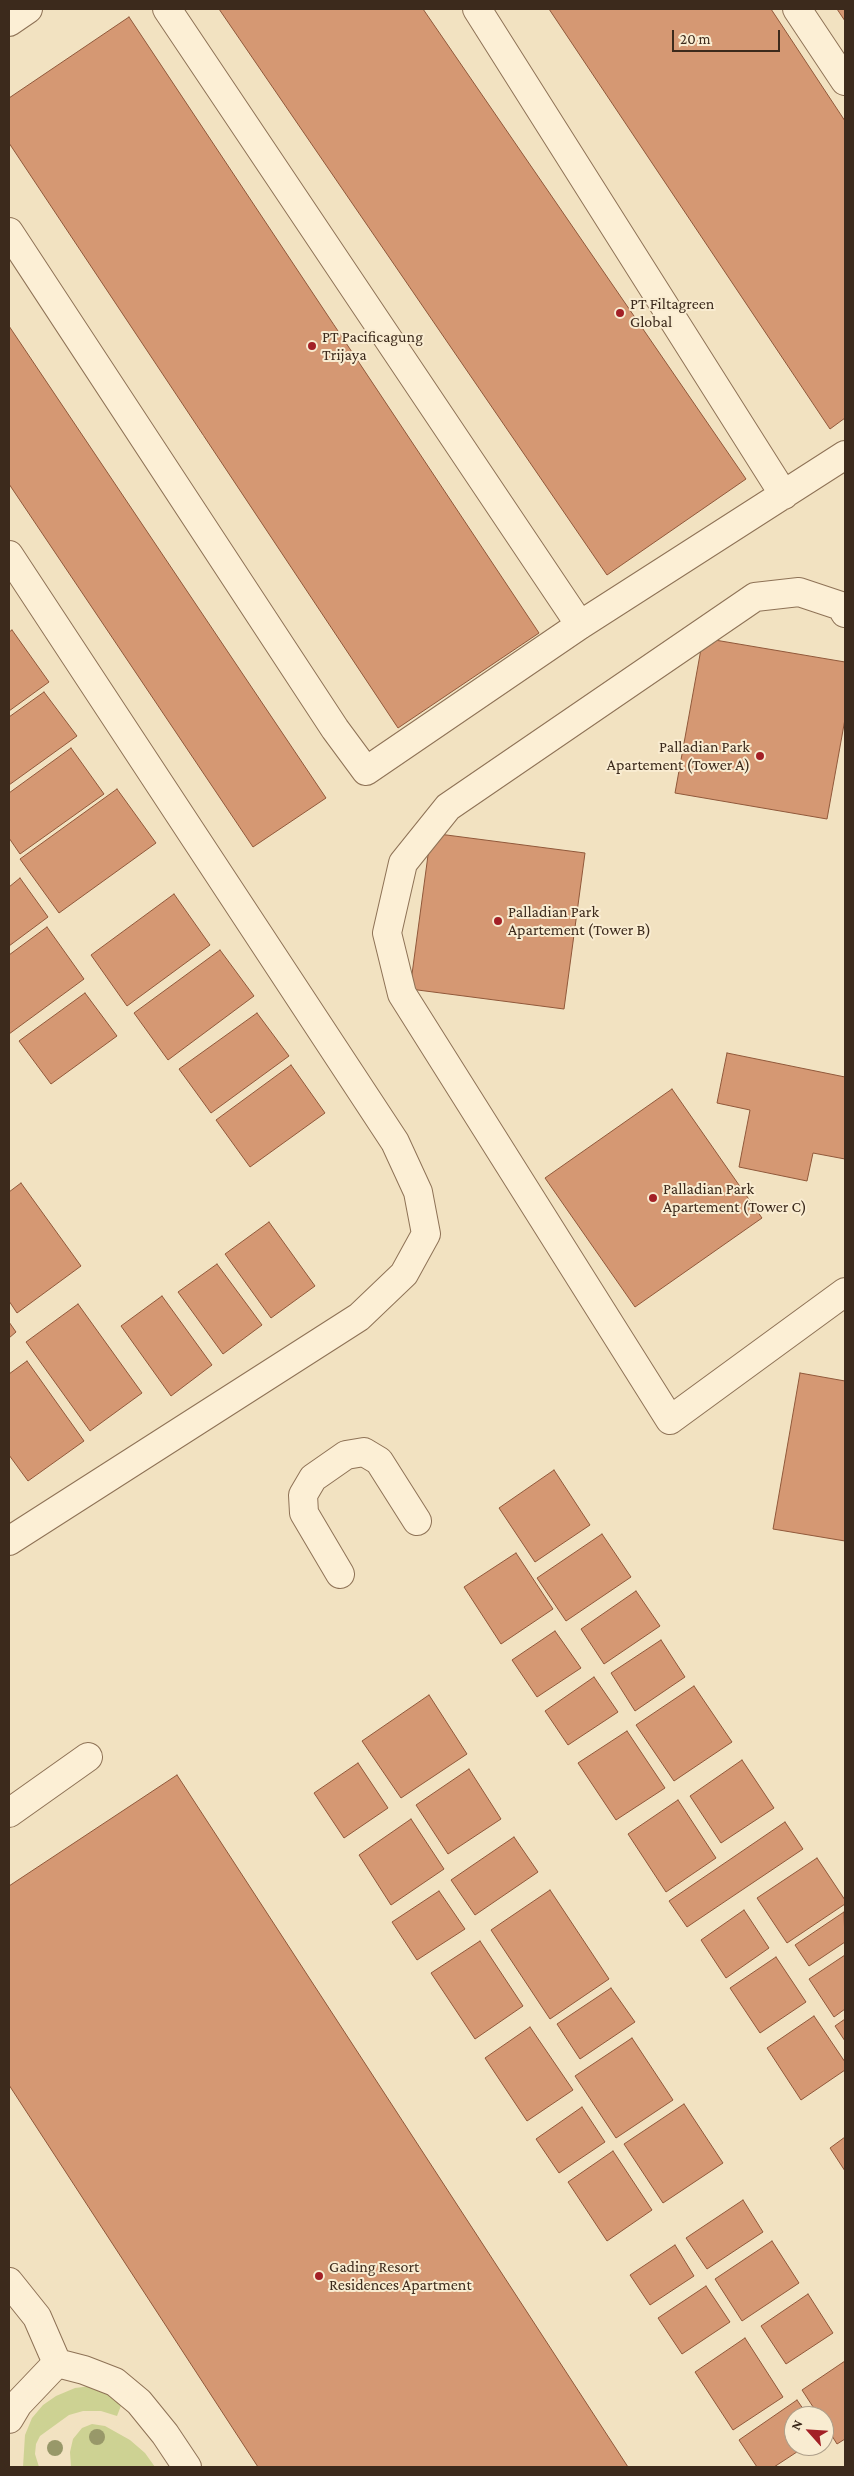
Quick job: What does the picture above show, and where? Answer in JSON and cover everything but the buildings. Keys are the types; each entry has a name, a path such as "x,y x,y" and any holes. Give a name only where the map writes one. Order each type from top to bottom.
{"street":[{"path":"9,22 28,9"},
{"path":"167,9 580,625"},
{"path":"477,9 784,495"},
{"path":"797,9 845,81"},
{"path":"9,232 335,729 366,771 580,625 845,455"},
{"path":"9,555 395,1142 418,1192 426,1234 404,1274 359,1317 9,1541"},
{"path":"845,613 841,606 799,592 755,597 448,807 403,863 387,933 402,994 670,1420 845,1292"},
{"path":"340,1574 304,1513 302,1495 313,1478 346,1455 364,1452 379,1461 417,1521"},
{"path":"9,1814 88,1757"},
{"path":"9,2282 37,2317 57,2363"},
{"path":"9,2418 18,2404 57,2363"},
{"path":"57,2363 84,2370 115,2382 139,2402 165,2434 187,2467"}],"green space":[{"path":"91,2386 124,2398 117,2416 101,2411 83,2411 69,2415 40,2436 36,2444 35,2454 39,2467 23,2467 25,2435 32,2418 43,2405 56,2396 75,2388"},
{"path":"92,2424 105,2426 130,2440 145,2453 155,2467 71,2467 70,2452 73,2439 82,2428"}],"place":[{"name":"PT Filtagreen Global","path":"620,313"},
{"name":"PT Pacificagung Trijaya","path":"312,346"},
{"name":"Palladian Park Apartement (Tower A)","path":"760,756"},
{"name":"Palladian Park Apartement (Tower B)","path":"498,921"},
{"name":"Palladian Park Apartement (Tower C)","path":"653,1198"},
{"name":"Gading Resort Residences Apartment","path":"319,2276"}]}
